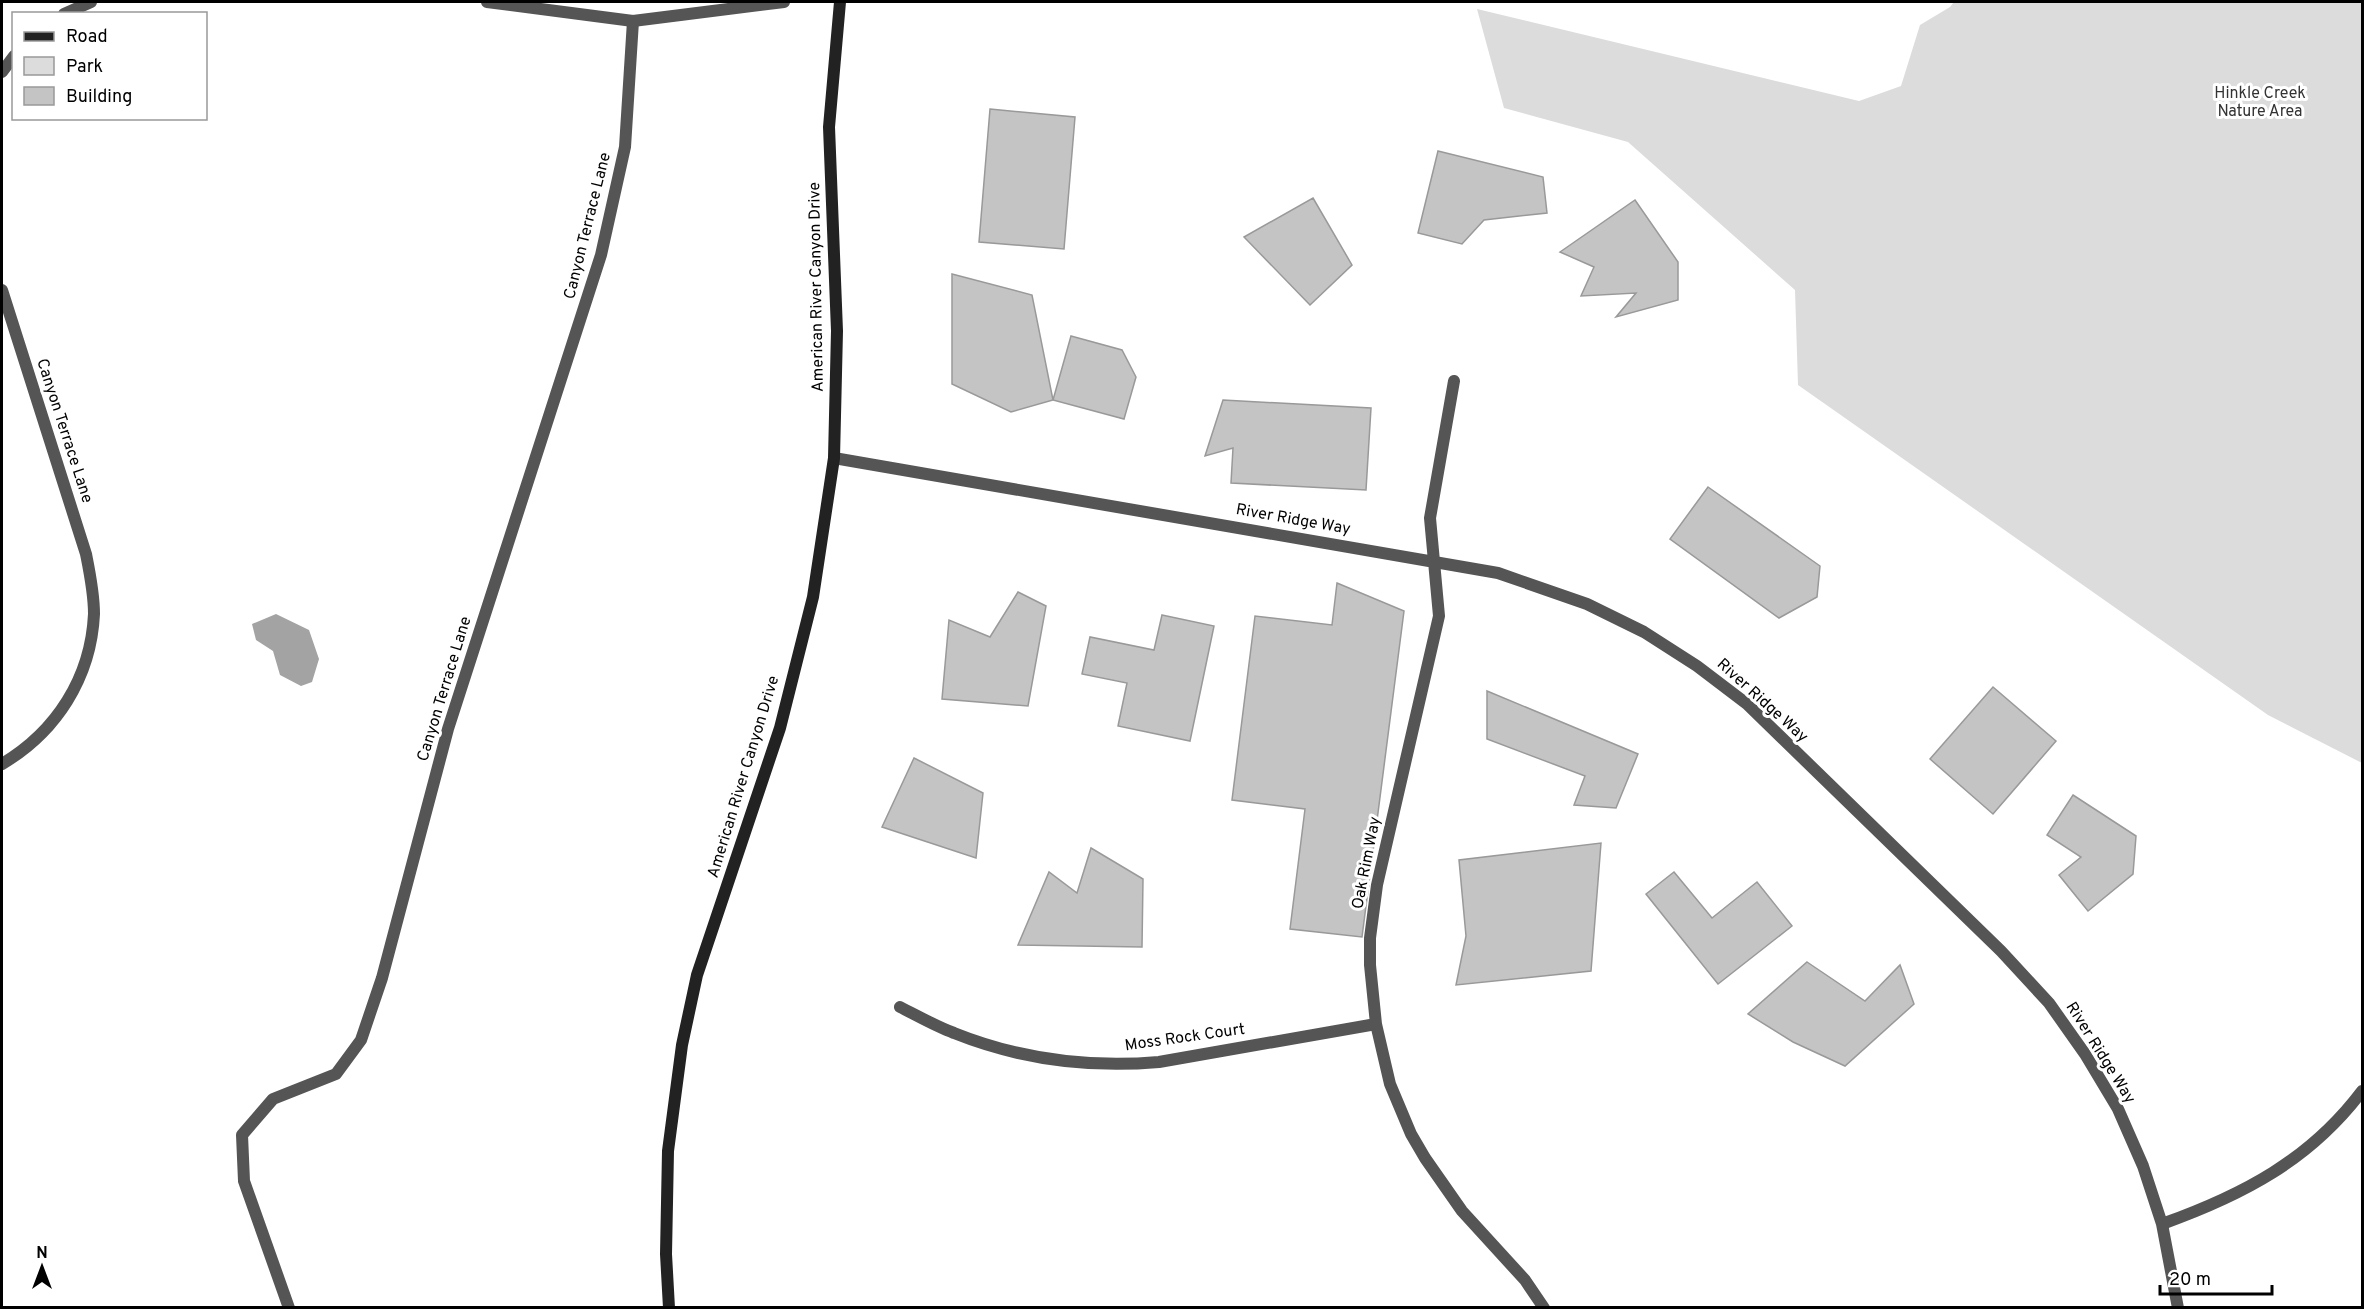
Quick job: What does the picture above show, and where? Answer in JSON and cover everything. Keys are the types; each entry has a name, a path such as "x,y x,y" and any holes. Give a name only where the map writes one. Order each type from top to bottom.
{"main road":[{"name":"American River Canyon Drive","path":"669,1308 666,1254 669,1151 682,1045 698,975 780,728 813,597 834,458 837,330 829,127 840,2"}],"street":[{"path":"68,12 91,2"},
{"path":"487,2 633,21 784,2"},
{"name":"Canyon Terrace Lane","path":"289,1308 244,1181 242,1135 273,1100 336,1074 361,1040 382,978 448,729 601,255 625,147 633,21"},
{"path":"2,72 12,59"},
{"name":"Canyon Terrace Lane","path":"2,290 86,554 94,613 91,641 84,668 73,694 38,738 2,764"},
{"name":"Oak Rim Way","path":"1454,381 1430,518 1439,616 1377,885 1370,938 1370,966 1376,1024 1390,1084 1412,1134 1425,1158 1462,1211 1525,1280 1544,1308"},
{"name":"River Ridge Way","path":"834,458 1498,573 1587,604 1644,632 1697,666 1747,704 2001,951 2049,1003 2085,1054 2118,1109 2143,1166 2162,1224 2178,1308"},
{"name":"Moss Rock Court","path":"900,1007 953,1033 1010,1052 1069,1062 1129,1064 1159,1062 1376,1024"},
{"path":"2162,1224 2213,1206 2269,1176 2312,1144 2351,1106 2362,1091"}],"green space":[{"name":"Hinkle Creek Nature Area","path":"1954,2 2362,2 2362,763 2268,715 1798,385 1795,290 1628,142 1504,108 1477,9 1859,101 1901,86 1920,25 1950,7"}],"shaded area":[{"path":"276,614 309,630 319,659 312,682 301,686 280,675 273,651 256,640 252,624"}],"building":[{"path":"990,109 1075,117 1064,249 979,242"},
{"path":"1438,151 1543,177 1547,213 1484,220 1462,244 1418,233"},
{"path":"1313,198 1352,265 1310,305 1244,237"},
{"path":"1635,200 1678,262 1678,300 1616,317 1636,293 1581,296 1594,267 1560,252"},
{"path":"952,274 1032,295 1053,400 1011,412 952,384"},
{"path":"1071,336 1122,350 1136,377 1124,419 1053,400"},
{"path":"1223,400 1371,408 1366,490 1231,483 1233,448 1205,456"},
{"path":"1708,487 1820,566 1817,597 1779,618 1670,539"},
{"path":"1337,583 1404,611 1362,937 1290,929 1305,809 1232,800 1255,616 1332,625"},
{"path":"1018,592 1046,606 1028,706 942,699 949,620 990,637"},
{"path":"1162,615 1214,626 1190,741 1118,726 1127,683 1082,674 1090,637 1154,650"},
{"path":"1993,687 2056,741 1993,814 1930,759"},
{"path":"1487,691 1638,754 1616,808 1574,805 1585,776 1487,739"},
{"path":"914,758 983,793 976,858 882,827"},
{"path":"2073,795 2136,836 2133,874 2088,911 2059,875 2081,857 2047,835"},
{"path":"1601,843 1591,971 1456,985 1466,936 1459,860"},
{"path":"1091,848 1143,879 1142,947 1018,945 1049,872 1077,893"},
{"path":"1674,872 1712,918 1757,882 1792,926 1718,984 1646,894"},
{"path":"1807,962 1865,1001 1900,965 1914,1004 1845,1066 1793,1042 1748,1014"}]}
